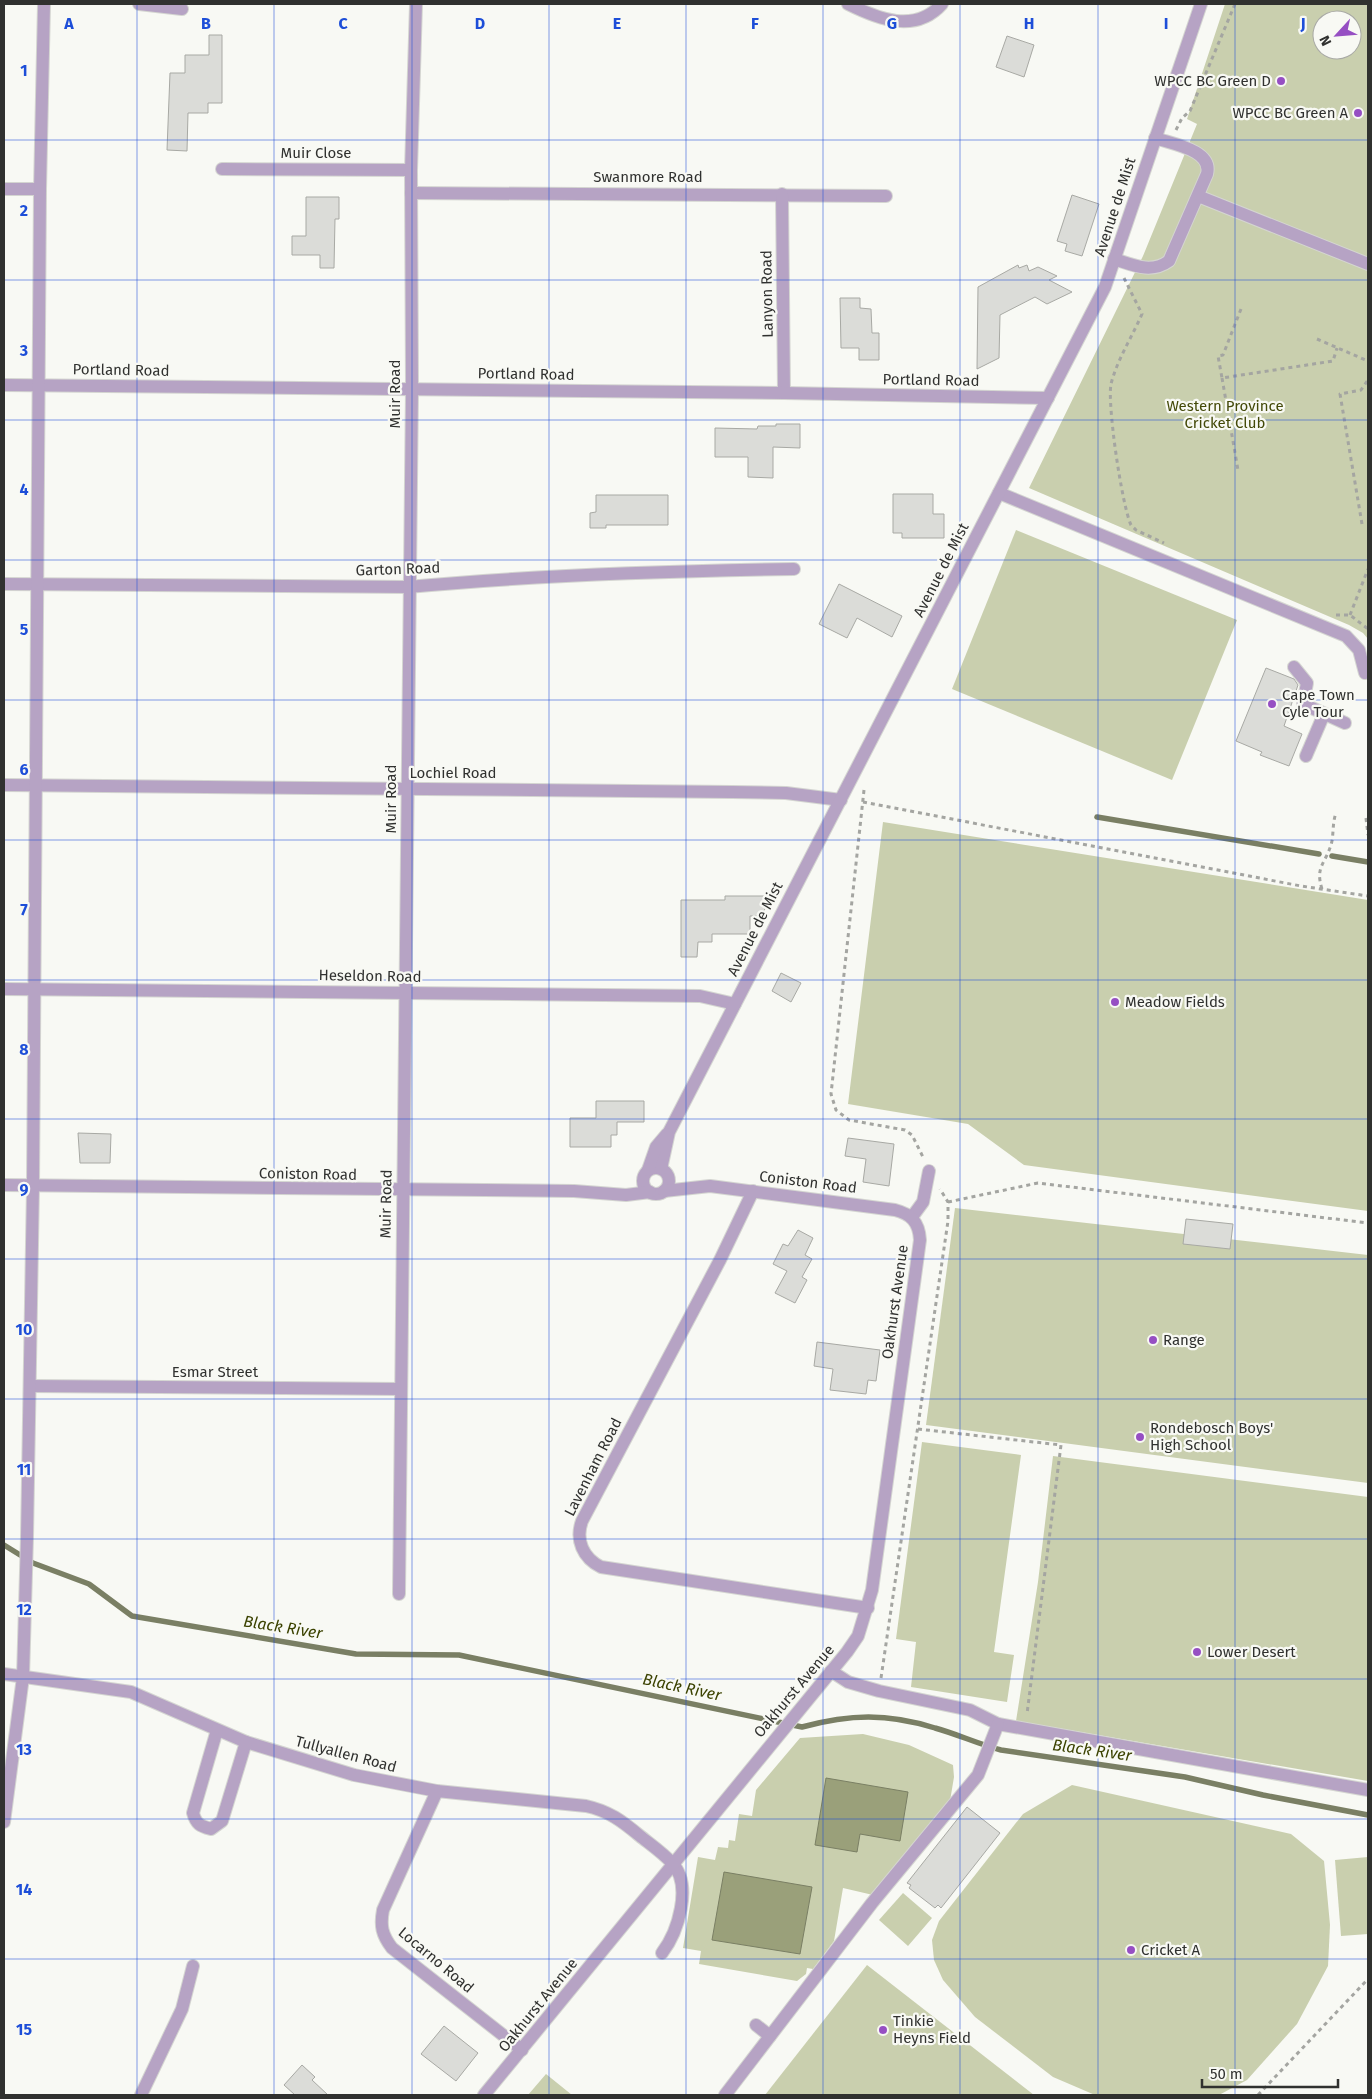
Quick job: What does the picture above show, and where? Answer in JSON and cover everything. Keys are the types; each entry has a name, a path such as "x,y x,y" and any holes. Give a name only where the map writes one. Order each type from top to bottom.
{"street":[{"path":"4,1822 24,1677 33,1186 40,189 44,4"},
{"path":"139,4 182,9"},
{"name":"Muir Road","path":"399,1594 402,1191 406,993 408,587 412,389 411,170 416,4"},
{"path":"848,4 881,19 896,22 925,17 942,4"},
{"name":"Avenue de Mist","path":"664,1190 668,1184 655,1174 656,1147 668,1132 735,1004 1105,287 1160,140 1201,4"},
{"path":"1114,259 1145,269 1158,267 1169,261 1208,171 1206,161 1196,153 1160,140"},
{"name":"Muir Close","path":"222,169 411,170"},
{"path":"4,188 40,189"},
{"name":"Swanmore Road","path":"411,193 886,196"},
{"name":"Lanyon Road","path":"782,194 784,393"},
{"path":"1198,196 1368,264"},
{"name":"Portland Road","path":"4,385 784,393 1048,398"},
{"path":"999,493 1346,636 1359,650 1365,673"},
{"name":"Garton Road","path":"4,584 408,587 468,581 649,572 794,569"},
{"path":"1294,667 1307,683 1303,704 1345,723"},
{"path":"1306,756 1324,714"},
{"name":"Lochiel Road","path":"4,785 777,793 841,800"},
{"name":"Heseldon Road","path":"4,989 700,996 735,1004"},
{"path":"912,1218 923,1202 930,1171"},
{"path":"650,1192 644,1185 655,1174"},
{"name":"Coniston Road","path":"611,1193 655,1174 698,1186 753,1191 895,1210 912,1218"},
{"name":"Coniston Road","path":"4,1185 611,1193 634,1195 698,1186"},
{"name":"Lavenham Road","path":"753,1191 720,1260 582,1521 579,1528 583,1552 592,1562 601,1567 868,1608"},
{"name":"Oakhurst Avenue","path":"484,2095 858,1636 868,1608 874,1580 920,1240 918,1226 912,1218"},
{"name":"Esmar Street","path":"30,1386 401,1390"},
{"path":"831,1671 848,1682 879,1691 970,1710 998,1724 1368,1790"},
{"name":"Tullyallen Road","path":"4,1674 131,1692 246,1742 354,1776 437,1791 598,1809 616,1816 674,1864"},
{"path":"725,2095 872,1903 978,1774 984,1764 998,1724"},
{"path":"217,1730 193,1813 194,1820 202,1826 211,1829 222,1821 246,1742"},
{"name":"Locarno Road","path":"437,1791 383,1910 380,1924 383,1936 392,1948 522,2050"},
{"path":"662,1953 672,1940 680,1914 680,1879 674,1864"},
{"path":"141,2095 182,2009 193,1966"},
{"path":"756,2026 770,2036"}],"path":[{"path":"1160,140 1174,133 1182,118 1190,111 1235,4"},
{"path":"1123,277 1142,314 1114,374 1111,388 1110,401 1117,458 1128,517 1136,530 1173,546"},
{"path":"1238,470 1218,356 1223,355 1241,309"},
{"path":"1317,339 1368,361"},
{"path":"1222,378 1332,361 1337,348"},
{"path":"1362,524 1340,394 1361,390 1368,380"},
{"path":"1350,615 1368,569"},
{"path":"1328,613 1350,615 1368,629"},
{"path":"864,786 831,1094 836,1110 848,1120 905,1130 912,1136 948,1202 948,1220 879,1691"},
{"path":"863,802 1322,889 1368,896"},
{"path":"1322,889 1318,878 1319,869 1332,844 1332,823 1336,813"},
{"path":"1366,818 1368,835"},
{"path":"948,1202 1038,1183 1368,1223"},
{"path":"918,1429 1061,1445 1026,1730"},
{"path":"1258,2095 1368,1978"}],"green space":[{"name":"Western Province Cricket Club","path":"1225,4 1368,4 1368,639 1363,633 1349,625 1029,488 1143,256 1197,124 1187,119"},
{"path":"1016,530 1237,620 1172,780 952,689"},
{"name":"Meadow Fields","path":"883,822 1368,900 1368,1211 1024,1165 968,1124 848,1104"},
{"name":"Range","path":"955,1208 1368,1255 1368,1483 926,1425"},
{"path":"922,1442 1021,1455 994,1652 1014,1655 1007,1702 911,1687 916,1642 896,1639"},
{"name":"Lower Desert","path":"1053,1456 1368,1497 1368,1781 1016,1721 1038,1582"},
{"path":"863,1734 909,1745 953,1765 954,1777 950,1801 873,1895 843,1888 834,1941 813,1969 807,1968 806,1974 797,1981 699,1964 701,1951 683,1948 698,1857 715,1860 718,1847 728,1848 729,1840 735,1841 739,1814 752,1816 756,1790 800,1738"},
{"name":"Cricket A","path":"1072,1785 1291,1834 1324,1861 1330,1925 1328,1966 1297,2024 1247,2080 1219,2095 1095,2095 1053,2077 975,2017 943,1980 934,1960 932,1940 939,1921 1023,1814"},
{"path":"1368,1857 1368,1934 1341,1936 1335,1860"},
{"path":"903,1893 932,1918 908,1946 879,1920"},
{"name":"Tinkie Heyns Field","path":"867,1965 1034,2095 765,2095"},
{"path":"546,2074 572,2095 528,2095"}],"shaded area":[{"path":"826,1778 908,1792 900,1841 860,1834 857,1852 815,1845"},
{"path":"724,1872 812,1887 800,1954 712,1940"}],"building":[{"path":"209,35 222,35 222,103 208,103 208,113 188,113 187,151 167,150 170,73 185,73 185,55 209,55"},
{"path":"1007,36 1034,45 1024,77 996,67"},
{"path":"1072,195 1099,204 1082,256 1065,251 1067,244 1057,241"},
{"path":"306,197 339,197 339,219 335,219 334,268 320,268 320,255 292,255 292,236 306,236"},
{"path":"1018,265 1019,268 1027,265 1029,271 1038,267 1057,276 1049,280 1072,292 1047,304 1035,297 1000,315 999,358 977,369 978,287"},
{"path":"840,298 860,298 860,308 871,309 872,333 879,333 879,360 859,360 859,348 841,348"},
{"path":"776,424 800,424 800,448 773,447 773,478 748,477 748,457 715,457 715,428 757,429 758,426 776,426"},
{"path":"893,494 933,494 933,514 944,514 944,538 902,538 902,533 893,533"},
{"path":"596,495 668,495 668,525 606,525 606,528 590,528 590,513 596,512"},
{"path":"839,584 902,616 892,637 857,618 847,638 819,624"},
{"name":"Cape Town Cyle Tour","path":"1266,668 1294,679 1298,685 1284,726 1302,734 1289,766 1260,755 1262,752 1236,741"},
{"path":"725,896 772,896 761,916 750,916 750,934 712,934 712,942 698,942 697,957 681,957 681,900 725,900"},
{"path":"781,973 801,983 791,1002 772,991"},
{"path":"596,1101 644,1101 644,1122 617,1122 617,1135 611,1135 611,1147 570,1147 570,1118 596,1118"},
{"path":"78,1133 111,1134 110,1163 80,1163"},
{"path":"848,1138 894,1144 889,1186 863,1182 866,1159 845,1156"},
{"path":"1186,1219 1233,1224 1230,1249 1183,1244"},
{"path":"798,1230 813,1238 805,1255 812,1259 802,1277 807,1280 795,1303 775,1293 787,1271 773,1264 783,1244 788,1246"},
{"path":"817,1342 880,1350 876,1381 868,1380 866,1394 830,1390 833,1369 814,1366"},
{"path":"967,1807 1000,1833 941,1908 938,1905 935,1908 909,1888 911,1885 907,1883"},
{"path":"444,2026 478,2053 456,2081 421,2054"},
{"path":"302,2065 315,2077 312,2080 328,2095 295,2095 284,2085"}],"waterway":[{"path":"1097,817 1319,854"},
{"path":"1332,856 1368,862"},
{"name":"Black River","path":"4,1545 33,1563 89,1584 132,1616 356,1654 459,1655 802,1727 853,1718 868,1717 901,1720 943,1730 1001,1750 1185,1777 1263,1795 1368,1815"}],"place":[{"name":"WPCC BC Green D","path":"1281,81"},
{"name":"WPCC BC Green A","path":"1358,113"},
{"name":"Cape Town Cyle Tour","path":"1272,704"},
{"name":"Meadow Fields","path":"1115,1002"},
{"name":"Range","path":"1153,1340"},
{"name":"Rondebosch Boys' High School","path":"1140,1437"},
{"name":"Lower Desert","path":"1197,1652"},
{"name":"Cricket A","path":"1131,1950"},
{"name":"Tinkie Heyns Field","path":"883,2030"}]}
